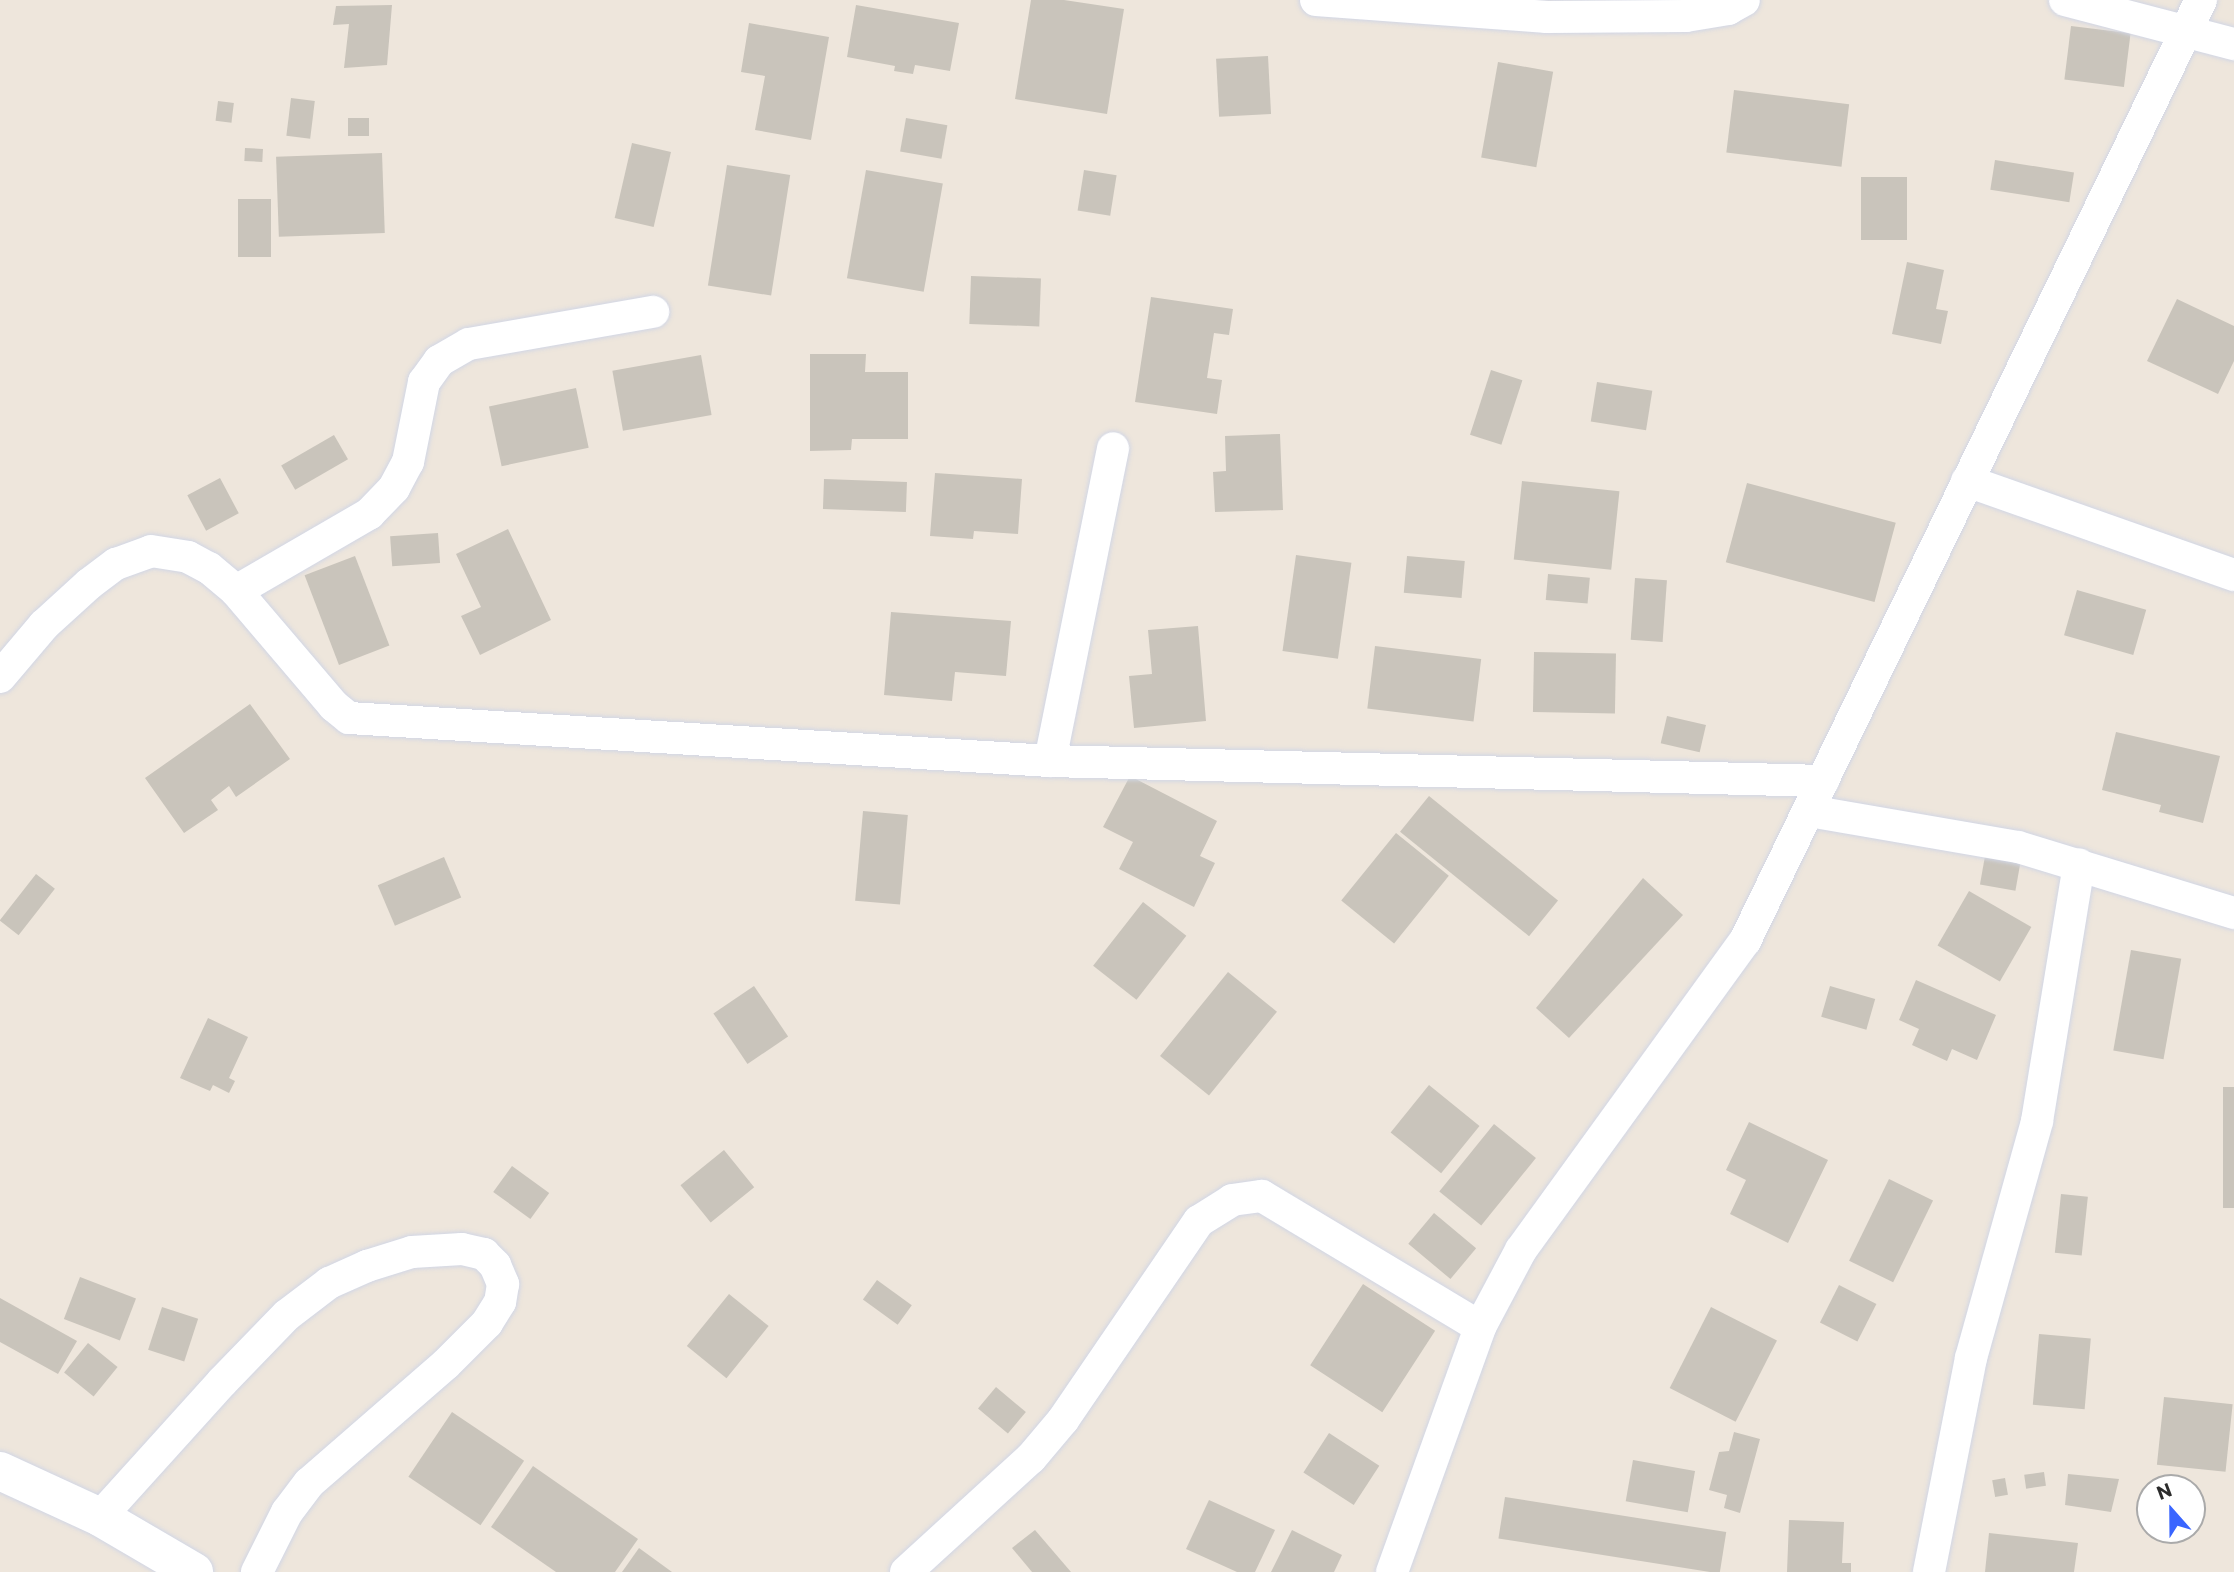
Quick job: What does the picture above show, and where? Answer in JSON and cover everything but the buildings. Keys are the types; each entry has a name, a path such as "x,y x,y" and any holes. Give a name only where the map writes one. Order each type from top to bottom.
{"street":[{"path":"1316,0 1547,17 1686,16 1728,9 1744,0"},
{"path":"2065,0 2234,44"},
{"path":"1392,1572 1480,1327 1521,1250 1745,941 2183,31 2201,0"},
{"path":"236,591 369,514 394,488 408,462 424,382 439,361 468,344 653,312"},
{"path":"1050,761 1113,448"},
{"path":"1967,481 2234,575"},
{"path":"0,677 44,625 89,584 132,557 151,551 188,556 209,568 236,591 334,706 349,718 1050,761 1824,781"},
{"path":"1809,811 2018,847 2234,913"},
{"path":"1929,1572 1971,1358 2037,1121 2079,864"},
{"path":"906,1572 1031,1458 1063,1420 1199,1221 1232,1200 1262,1196 1480,1327"},
{"path":"100,1517 249,1353 287,1315 329,1283 367,1266 412,1252 462,1248 484,1254 495,1265 503,1284 500,1302 487,1323 446,1364 309,1483 287,1512 257,1572"},
{"path":"0,1471 100,1517 194,1572"}]}
